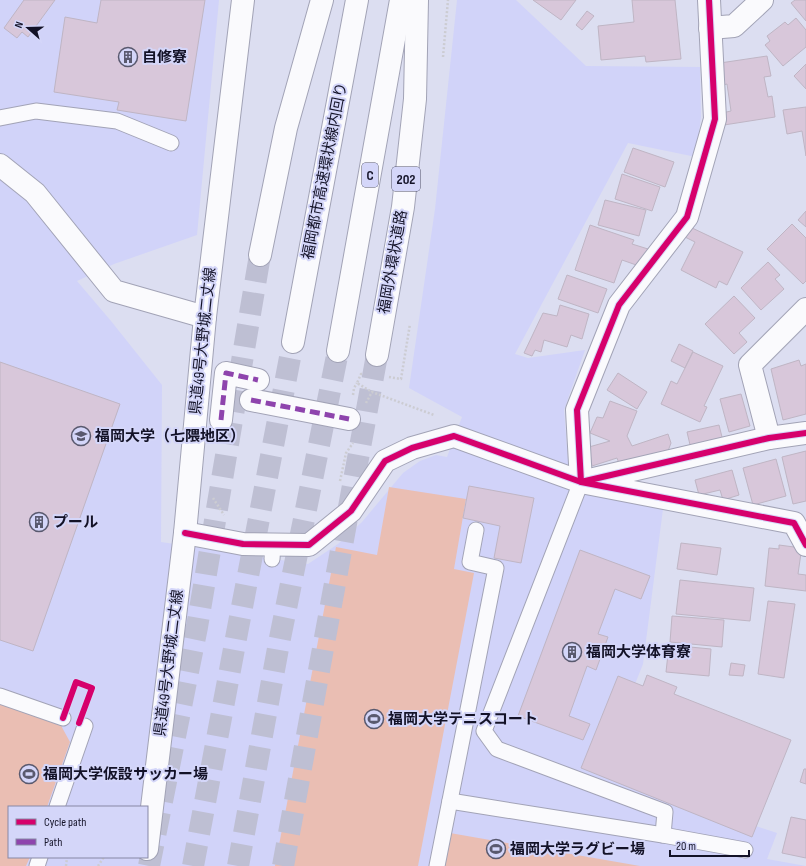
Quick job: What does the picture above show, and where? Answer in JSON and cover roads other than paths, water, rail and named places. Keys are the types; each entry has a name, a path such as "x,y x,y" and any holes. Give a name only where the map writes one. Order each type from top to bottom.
{"main road":[{"name":"県道49号大野城二丈線","path":"148,841 185,533 205,317 243,0"},
{"path":"260,255 286,128 322,0"},
{"name":"福岡都市高速環状線内回り","path":"293,342 357,0"},
{"name":"C","path":"338,351 401,0"},
{"name":"福岡外環状道路","path":"377,355 404,200 415,99 417,0"},
{"path":"581,482 577,410 579,403 619,305 688,217 715,119 709,0"},
{"path":"710,28 734,26 762,0"},
{"path":"0,165 35,194 114,291 205,317"},
{"path":"769,438 750,365 806,309"},
{"path":"221,420 226,373 254,390 349,419"},
{"path":"581,482 769,438 806,433"},
{"path":"185,533 272,551 308,545 351,511 385,461 412,448 454,436 581,482 794,523 806,545"}],"lane":[{"path":"0,118 36,111 117,121 171,143"},
{"path":"581,482 484,731 497,749 665,812 663,835"},
{"path":"437,866 496,568 470,562 476,530"},
{"path":"0,696 63,718"},
{"path":"57,806 85,726"},
{"path":"450,801 663,835 745,850"}],"tunnel":[{"path":"149,866 197,627 260,255"},
{"path":"193,866 293,342"},
{"path":"238,866 279,643 338,351"},
{"path":"283,866 377,355"}],"place":[{"name":"自修寮","path":"128,57"},
{"name":"福岡大学（七隈地区）","path":"81,436"},
{"name":"プール","path":"39,522"},
{"name":"福岡大学体育寮","path":"572,652"},
{"name":"福岡大学テニスコート","path":"374,719"},
{"name":"福岡大学仮設サッカー場","path":"29,774"},
{"name":"福岡大学ラグビー場","path":"496,849"}]}
